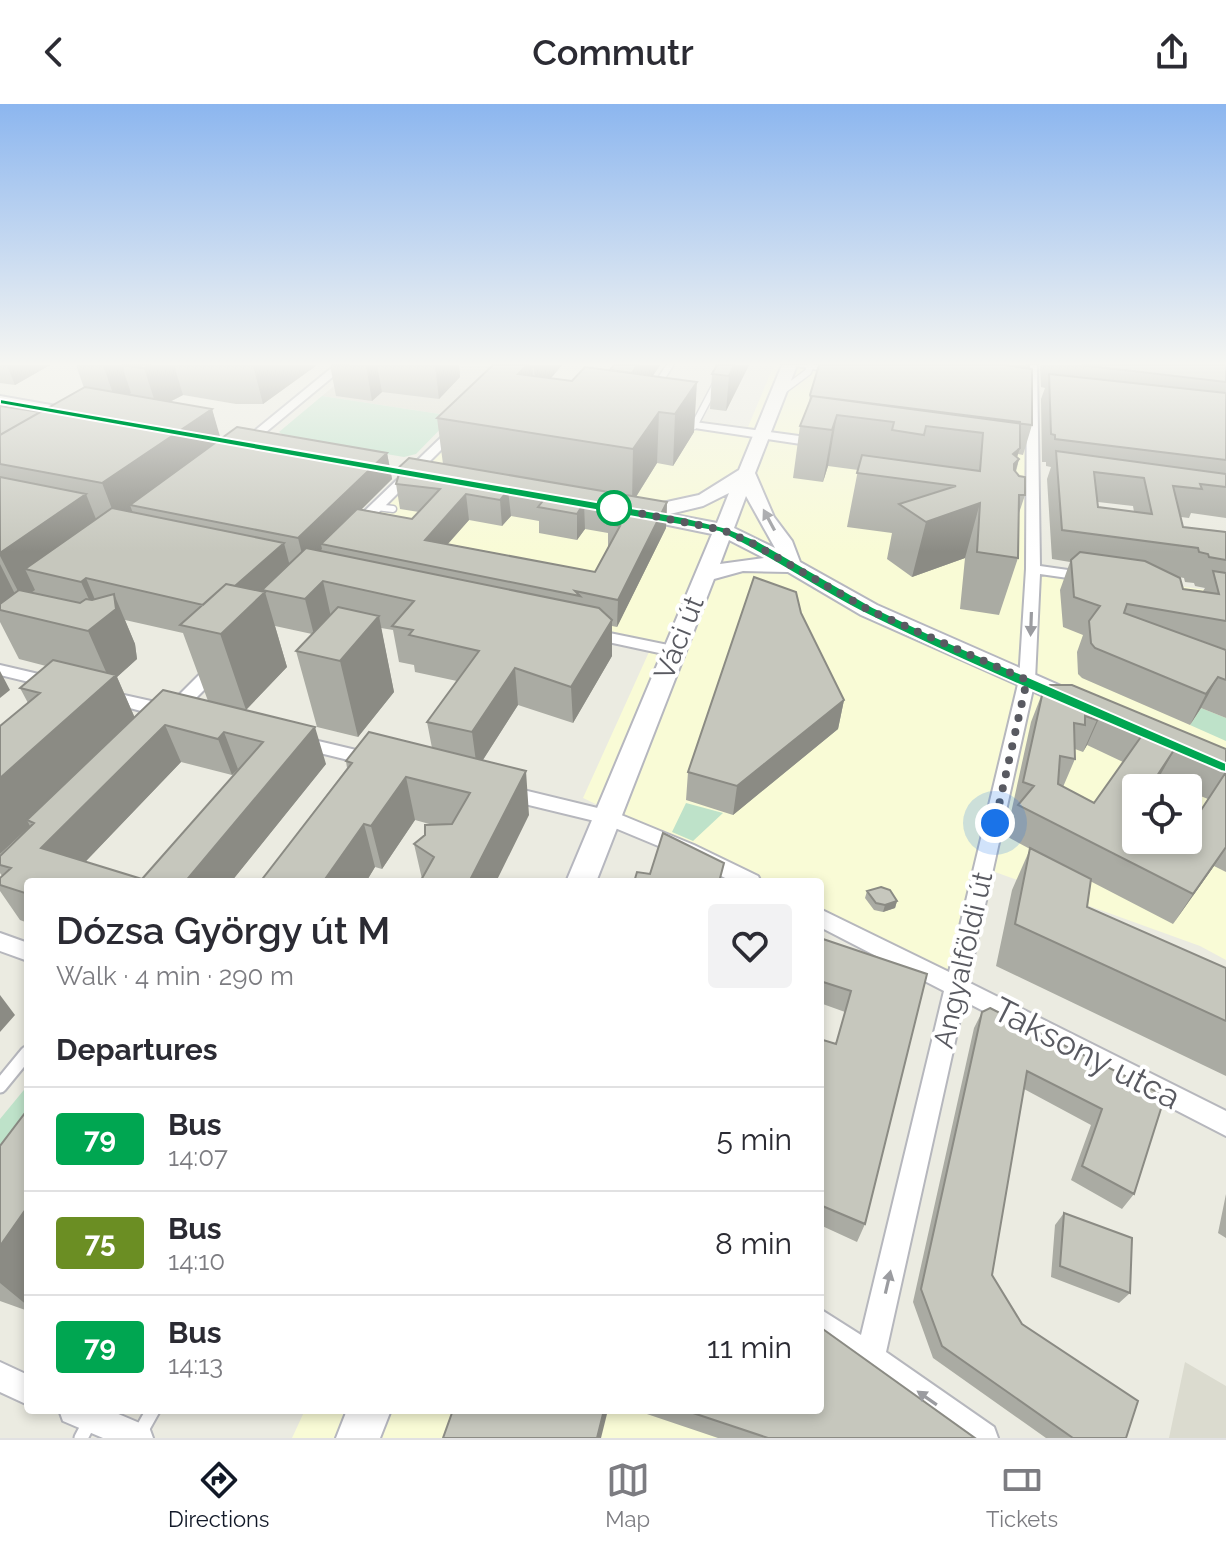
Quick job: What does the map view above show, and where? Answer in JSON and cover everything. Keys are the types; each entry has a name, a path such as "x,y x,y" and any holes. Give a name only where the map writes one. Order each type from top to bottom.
{"main road":[{"name":"Váci út","path":"583,878 766,427"},
{"path":"217,438 236,447 268,447"},
{"path":"403,471 435,476"},
{"path":"792,567 782,541 765,517 746,473 707,501 684,508 618,509 723,530 869,610 931,640 1098,711"},
{"path":"703,576 725,567 745,564 792,567"},
{"path":"358,1438 367,1414"}],"street":[{"path":"236,447 266,427"},
{"path":"339,544 381,511 403,471 456,427"},
{"path":"704,427 830,444"},
{"name":"Angyalföldi út","path":"870,1358 1027,680 1033,569 1028,517 1041,473 1036,427"},
{"path":"1015,470 1041,473"},
{"path":"1033,569 1107,580"},
{"path":"569,629 673,651"},
{"path":"0,670 96,691 173,716 235,648"},
{"path":"275,737 299,738 360,765 388,764"},
{"path":"494,790 607,817 687,850 743,878"},
{"name":"Taksony utca","path":"824,919 1226,1124"},
{"path":"0,942 24,951"},
{"path":"824,1326 983,1438"},
{"path":"0,1377 24,1388"},
{"path":"82,1422 138,1438"}],"lane":[{"path":"0,1086 24,1057"},
{"path":"138,1438 151,1414"}],"shaded area":[{"path":"285,427 442,427 416,454 404,457 286,437 279,432"},
{"path":"466,427 1027,427 1026,563 1226,593 1226,960 1200,946 995,872 969,981 824,912 824,878 752,878 583,798 649,652 311,582"},
{"path":"1201,708 1226,718 1226,741 1190,725"},
{"path":"686,803 723,813 693,841 672,832"},
{"path":"24,1090 24,1218 0,1252 0,1119"},
{"path":"1185,1362 1226,1386 1226,1438 1169,1438"},
{"path":"824,1411 997,1438 292,1438 303,1414 824,1414"}],"building":[{"path":"0,427 13,427 0,435"},
{"path":"14,427 185,427 102,483 0,464 0,435"},
{"path":"237,427 387,453 298,538 130,505"},
{"path":"496,427 648,427 633,449"},
{"path":"893,427 926,427 924,435 892,430"},
{"path":"936,427 1020,427 1020,448 1013,454 1019,459 1014,464 1014,470 1025,477 1025,495 1019,495 1018,558 977,552 980,503 926,522 899,504 956,486 857,473 862,455 980,471 983,433"},
{"path":"1051,427 1226,427 1226,460 1055,439 1055,435 1051,434"},
{"path":"1056,451 1226,474 1226,487 1200,484 1202,489 1173,486 1183,527 1226,532 1226,560 1209,557 1199,552 1198,548 1062,530","holes":["1094,472 1144,478 1152,514 1098,507"]},
{"path":"409,458 667,502 618,600 575,591 580,596 321,544 357,509 412,519 440,489 396,484 400,471 396,470","holes":["508,490 546,497 538,507 577,514 584,503 618,509 608,524 620,526 595,572 425,540 466,494 500,500"]},
{"path":"0,477 86,494 0,553"},
{"path":"112,508 284,543 235,586 226,584 203,605 86,578 81,582 25,569"},
{"path":"306,548 599,608 612,620 571,687 515,668 472,732 427,722 479,651 409,635 413,630 392,626 414,601 323,581 305,599 262,590"},
{"path":"1080,552 1145,561 1180,578 1183,589 1219,594 1213,571 1226,573 1226,621 1127,604 1124,613 1226,650 1226,680 1218,677 1206,694 1095,648 1091,643 1089,621 1100,606 1074,597 1071,560"},
{"path":"754,577 796,592 801,613 844,700 737,786 688,772"},
{"path":"226,584 265,592 221,634 180,625"},
{"path":"19,590 80,603 114,594 116,609 88,631 0,610 0,604"},
{"path":"338,607 379,616 340,661 296,651"},
{"path":"53,660 116,675 0,778 0,726 40,693 20,688"},
{"path":"1050,685 1072,685 1226,749 1226,767 1176,747 1158,774 1122,774 1122,854 1202,854 1202,809 1226,772 1226,847 1193,894 1018,805 1034,786 1023,782 1043,691","holes":["1101,714 1143,734 1094,803 1058,784 1060,756 1075,759 1074,723 1085,725 1085,716 1097,720"]},
{"path":"163,690 315,727 188,878 143,878 263,742 224,732 218,739 165,725 41,848 139,878 24,878 24,893 0,885 0,878 11,868 0,865 0,856 34,823 27,820"},
{"path":"369,732 526,771 471,878 422,878 434,857 414,844 425,835 425,825 452,824 470,793 406,777 371,826 364,824 326,878 263,878 352,763 346,761"},
{"path":"663,833 724,863 720,878 635,878 637,872 650,874"},
{"path":"1030,848 1091,879 1087,907 1226,968 1226,1021 1015,924"},
{"path":"881,887 890,890 897,901 885,905 876,903 867,891"},
{"path":"824,939 927,974 865,1224 824,1207 824,1040 836,1044 851,991 824,982"},
{"path":"990,1008 1165,1096 1134,1194 1082,1166 1102,1109 1027,1071 992,1275 1022,1324 1138,1401 1126,1438 1073,1438 942,1346 921,1289 982,1012"},
{"path":"24,1114 24,1212 0,1246 0,1146"},
{"path":"1064,1213 1132,1238 1130,1293 1060,1266"},
{"path":"824,1330 975,1438 768,1438 696,1414 824,1414"},
{"path":"452,1414 603,1414 597,1438 443,1438"}],"bus line":[{"name":"79","path":"156,427 683,520 723,530 752,543 869,610 931,640 1226,767"}],"route":[{"path":"614,508 723,530 752,543 869,610 1027,680 995,823"}]}
